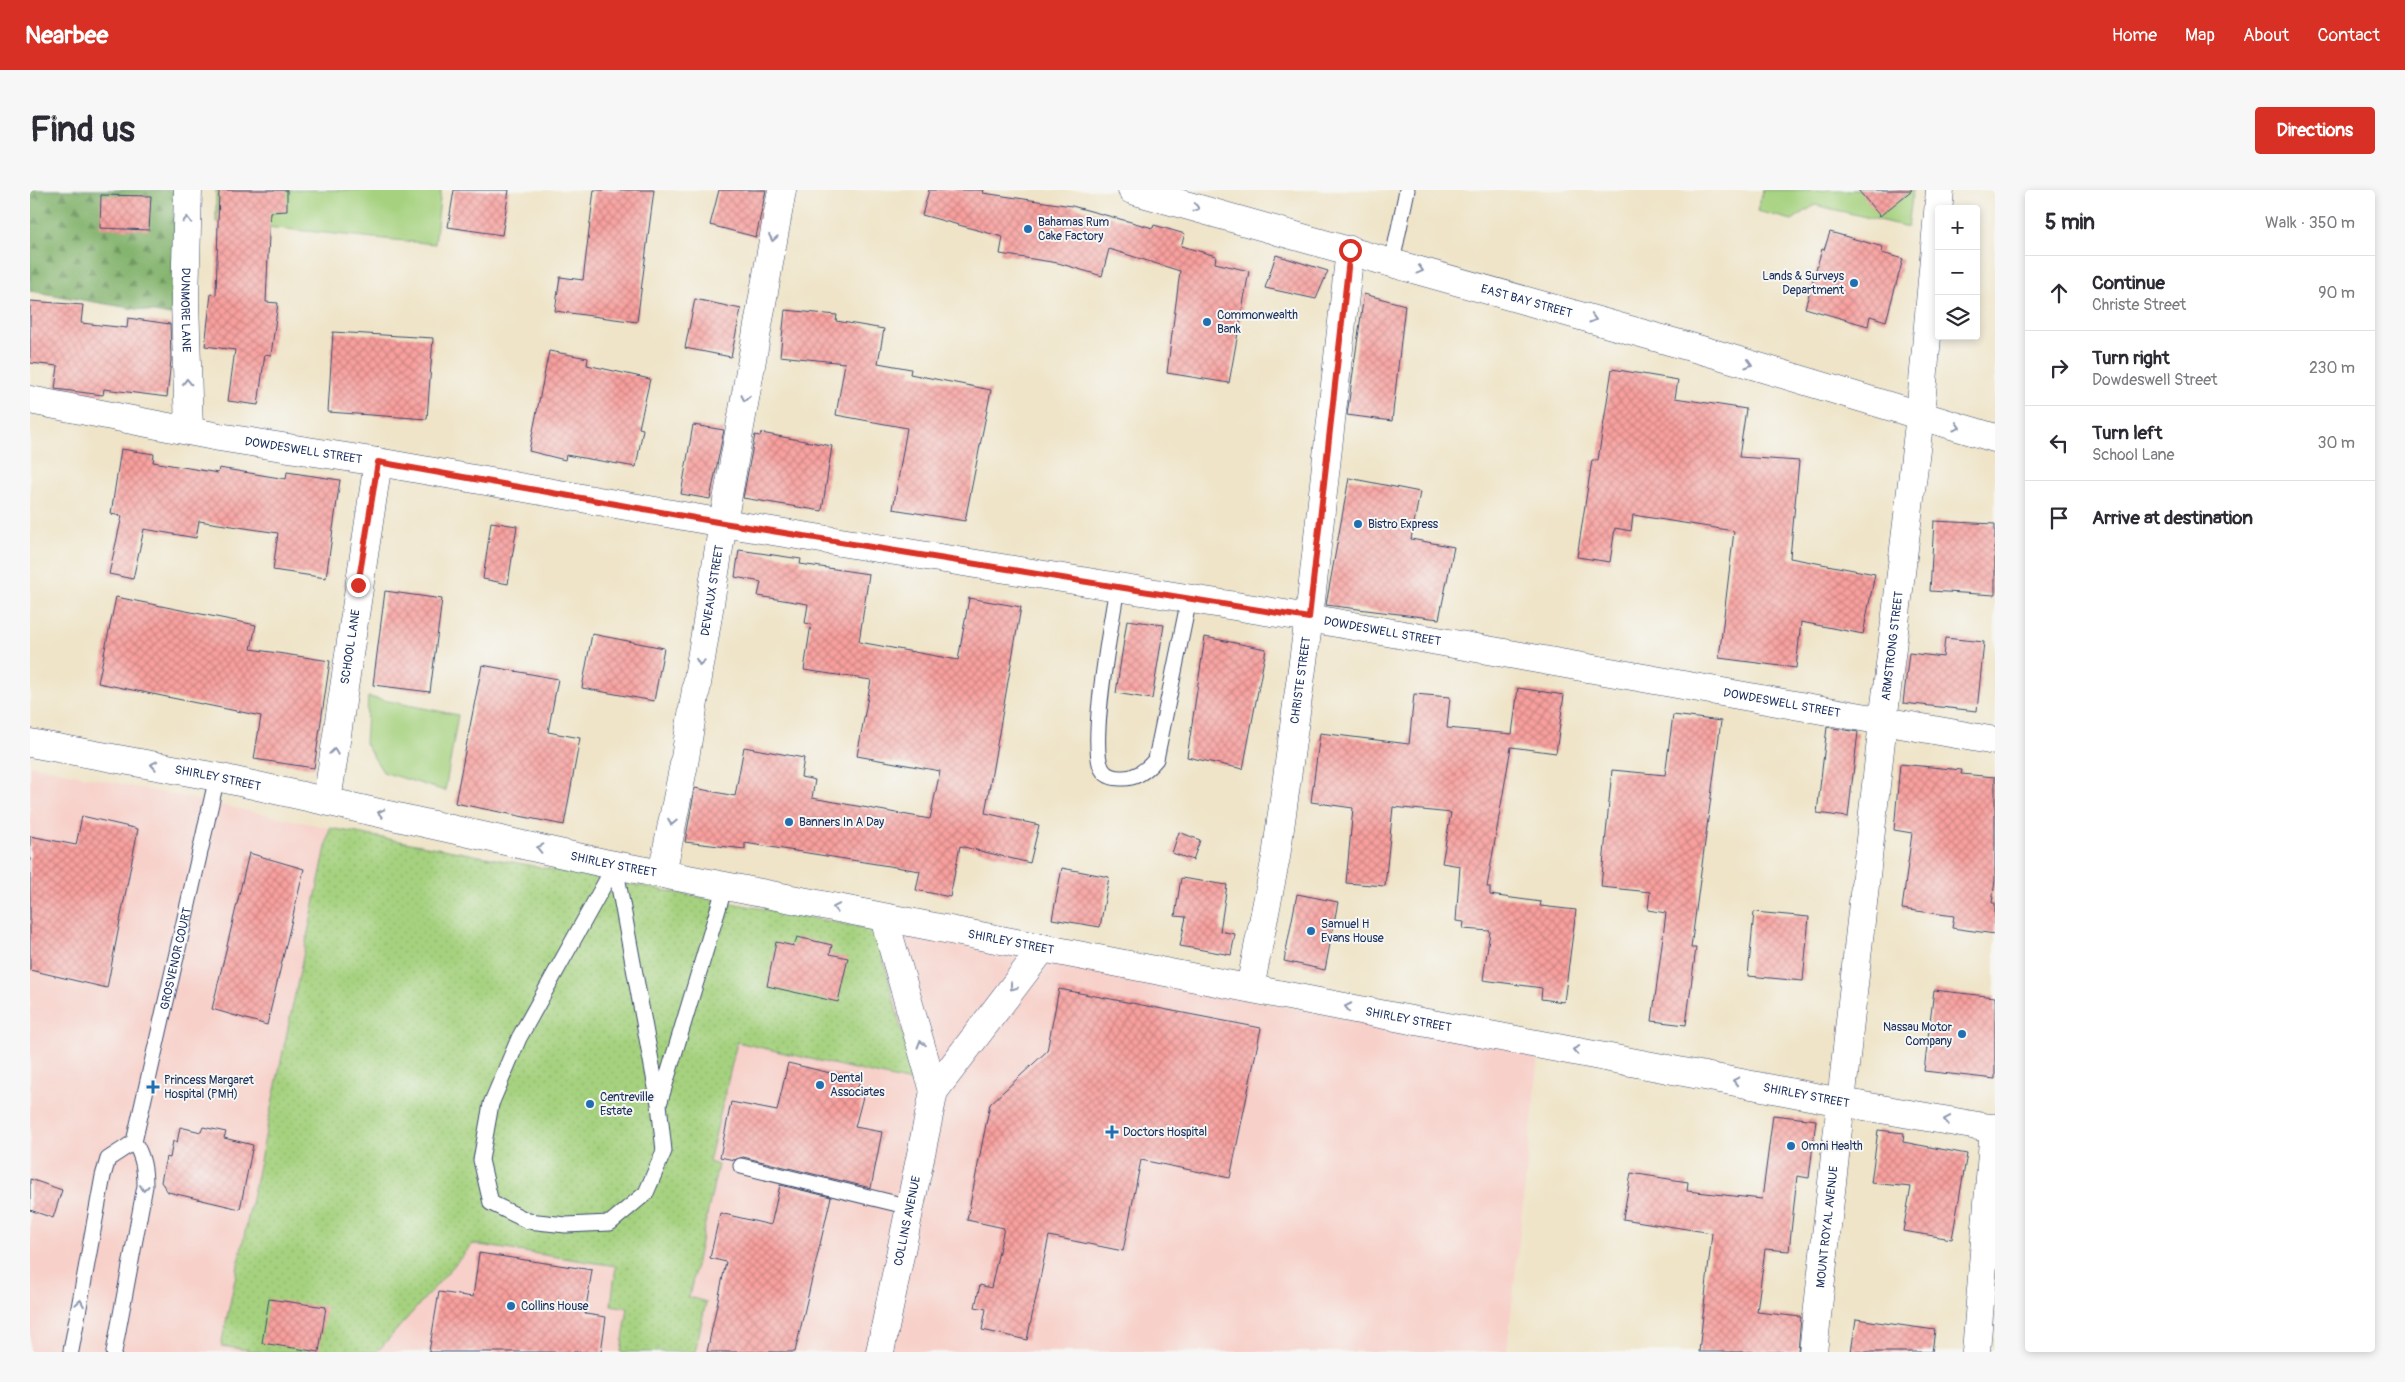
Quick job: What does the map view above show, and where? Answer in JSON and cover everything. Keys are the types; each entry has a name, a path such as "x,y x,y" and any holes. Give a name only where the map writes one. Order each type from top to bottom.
{"main road":[{"name":"DUNMORE LANE","path":"188,190 185,300 189,431"},
{"name":"DEVEAUX STREET","path":"662,874 685,758 723,523 782,190"},
{"name":"EAST BAY STREET","path":"1132,190 1719,355 1995,438"},
{"name":"ARMSTRONG STREET","path":"1841,1102 1883,722 1920,416 1940,190"},
{"name":"CHRISTE STREET","path":"1250,988 1276,857 1309,618 1350,250"},
{"name":"DOWDESWELL STREET","path":"30,400 189,431 378,462 723,523 1309,618 1995,741"},
{"name":"SCHOOL LANE","path":"327,801 378,462"},
{"name":"SHIRLEY STREET","path":"30,742 217,777 615,865 884,918 1841,1102 1995,1128"},
{"name":"COLLINS AVENUE","path":"884,918 934,1091"},
{"name":"COLLINS AVENUE","path":"880,1352 934,1091 1043,948"},
{"name":"MOUNT ROYAL AVENUE","path":"1813,1352 1841,1102"},
{"path":"1976,1352 1995,1128"}],"lane":[{"path":"1392,262 1407,190"},
{"path":"1117,587 1098,719 1097,755 1102,770 1112,778 1131,779 1148,768 1156,759 1190,599"},
{"name":"GROSVENOR COURT","path":"134,1142 217,777"},
{"path":"615,865 659,1104 664,1151 646,1193 610,1223 566,1225 528,1221 491,1203 481,1160 491,1104 519,1038 615,865"},
{"path":"659,1104 725,886"},
{"path":"71,1352 103,1176 108,1159 134,1142 142,1154 145,1186 114,1352"},
{"path":"741,1166 910,1207"}],"shaded area":[{"path":"30,765 330,828 1539,1054 1507,1352 30,1352"}],"green space":[{"path":"30,190 174,190 175,237 171,315 30,291"},
{"path":"216,190 441,190 435,244 216,222"},
{"path":"1763,190 1913,190 1908,227 1815,205 1792,220 1757,211"},
{"path":"368,697 458,715 445,791 383,772 365,743"},
{"path":"330,828 876,930 915,1083 737,1042 709,1162 718,1165 689,1297 706,1302 695,1352 621,1352 628,1308 611,1305 616,1266 473,1244 377,1352 262,1352 221,1346"}],"building":[{"path":"219,190 287,190 287,211 270,212 266,302 278,303 271,355 265,354 258,405 228,401 235,350 205,346 211,294 216,295"},
{"path":"454,190 509,190 502,235 448,227"},
{"path":"594,190 654,190 637,322 555,311 560,277 583,280"},
{"path":"719,190 766,190 756,237 710,225"},
{"path":"929,190 984,190 983,193 1072,206 1153,228 1154,225 1185,234 1181,246 1216,256 1215,263 1249,271 1229,383 1167,373 1180,271 1109,249 1102,276 1058,263 1000,254 1003,237 922,215"},
{"path":"1858,190 1912,190 1880,216"},
{"path":"101,195 151,196 149,230 100,228"},
{"name":"Lands & Surveys Department","path":"1830,232 1883,247 1882,253 1903,259 1886,321 1870,316 1868,326 1805,308 1822,249 1824,250"},
{"path":"1276,255 1328,271 1316,299 1265,288"},
{"path":"1364,294 1405,305 1392,421 1347,415"},
{"path":"695,299 741,309 731,357 685,348"},
{"path":"30,301 83,305 81,323 127,328 128,318 170,324 171,360 167,397 104,389 103,395 55,389 58,366 30,363"},
{"path":"785,310 837,315 836,321 884,329 878,363 911,369 910,374 991,390 965,521 893,509 907,428 836,415 845,363 780,356"},
{"path":"333,332 433,338 427,419 328,412"},
{"path":"549,351 588,358 587,365 650,379 639,428 643,429 636,467 566,455 565,460 529,451"},
{"path":"1612,369 1678,380 1675,398 1746,409 1739,457 1799,461 1790,558 1875,574 1863,634 1801,622 1796,668 1719,658 1734,531 1633,515 1631,531 1615,528 1610,562 1577,557 1592,460 1598,460"},
{"path":"693,425 724,430 710,499 681,494"},
{"path":"761,433 832,446 822,511 743,498 755,435 760,436"},
{"path":"121,449 154,454 153,462 218,473 219,468 286,479 287,472 340,480 326,578 273,570 278,533 199,521 196,538 144,529 133,579 109,574 122,516 111,514"},
{"path":"1349,478 1420,492 1411,539 1454,547 1439,619 1326,605"},
{"path":"1934,521 1995,524 1995,595 1930,591"},
{"path":"491,522 517,526 508,584 483,579"},
{"path":"739,550 801,559 800,564 869,574 859,642 958,660 969,598 1021,607 985,813 1039,825 1030,863 960,846 950,897 916,890 920,871 745,843 745,849 685,842 695,788 735,796 744,747 804,758 801,777 815,780 812,798 930,819 940,771 857,756 871,680 804,670 811,624 805,623 808,604 758,596 761,582 735,577"},
{"path":"385,591 442,599 430,692 373,685"},
{"path":"116,597 256,625 251,649 330,661 314,768 254,759 261,716 98,683"},
{"path":"1127,620 1164,625 1152,699 1116,693"},
{"path":"592,634 664,648 654,701 582,688"},
{"path":"1205,637 1266,649 1243,769 1187,757"},
{"path":"1945,638 1984,642 1977,711 1903,703 1909,653 1943,657"},
{"path":"482,665 558,679 548,732 580,738 564,825 455,803"},
{"path":"1518,688 1564,695 1556,753 1511,747 1487,887 1490,887 1490,895 1541,902 1540,906 1576,910 1564,1002 1541,999 1542,988 1483,980 1490,931 1463,929 1464,922 1456,921 1460,866 1442,863 1451,813 1393,807 1385,886 1346,883 1353,808 1311,802 1320,733 1409,744 1414,694 1450,697 1447,728 1512,734"},
{"path":"1673,715 1721,721 1691,948 1696,948 1686,1025 1652,1021 1666,913 1648,910 1650,892 1601,887 1612,770 1665,775"},
{"path":"1827,727 1858,732 1848,817 1817,813"},
{"path":"1900,764 1962,770 1961,774 1995,777 1995,880 1992,903 1995,903 1995,934 1952,928 1954,916 1902,909 1912,833 1894,830"},
{"path":"82,816 138,829 107,988 30,970 30,836 76,845"},
{"path":"1179,832 1200,840 1193,860 1172,853"},
{"path":"249,853 304,869 267,1025 212,1009"},
{"path":"1062,868 1109,877 1100,927 1052,919"},
{"path":"1181,878 1227,885 1220,931 1235,934 1231,955 1180,946 1186,917 1175,916"},
{"name":"Samuel H Evans House","path":"1297,894 1338,902 1325,970 1284,961"},
{"path":"1754,912 1809,917 1803,981 1748,976"},
{"path":"797,937 832,945 830,954 848,958 838,1002 767,986 776,942 794,946"},
{"name":"Doctors Hospital","path":"1059,989 1261,1028 1230,1178 1141,1160 1123,1251 1049,1236 1027,1340 982,1330 986,1309 975,1307 980,1285 991,1288 1004,1228 967,1220 990,1104 1047,1051"},
{"name":"Nassau Motor Company","path":"1934,990 1995,997 1995,1079 1924,1071"},
{"path":"788,1063 860,1080 857,1091 864,1093 855,1127 882,1132 871,1188 743,1157 734,1160 720,1157 731,1102 777,1111"},
{"path":"1773,1115 1816,1120 1809,1178 1797,1176 1789,1251 1765,1249 1757,1312 1801,1317 1798,1352 1699,1352 1712,1233 1623,1219 1631,1173 1688,1182 1687,1191 1762,1199"},
{"path":"180,1127 201,1132 203,1127 226,1132 224,1138 253,1145 240,1209 168,1192 161,1182 166,1157 170,1158 173,1141 177,1143"},
{"path":"1878,1130 1904,1133 1903,1142 1967,1154 1952,1239 1903,1231 1911,1187 1871,1183"},
{"path":"30,1179 62,1190 53,1218 30,1210"},
{"path":"780,1185 831,1197 795,1352 707,1352 726,1262 710,1258 720,1213 771,1225"},
{"name":"Collins House","path":"479,1253 592,1270 585,1314 606,1317 601,1352 429,1352 439,1292 473,1297"},
{"path":"269,1299 326,1307 319,1352 262,1343"},
{"path":"1856,1319 1935,1330 1932,1352 1851,1352"}],"place":[{"name":"Bahamas Rum Cake Factory","path":"1028,229"},
{"name":"Lands & Surveys Department","path":"1854,283"},
{"name":"Commonwealth Bank","path":"1207,322"},
{"name":"Bistro Express","path":"1358,524"},
{"name":"Banners In A Day","path":"789,822"},
{"name":"Samuel H Evans House","path":"1311,931"},
{"name":"Nassau Motor Company","path":"1962,1034"},
{"name":"Dental Associates","path":"820,1085"},
{"name":"Princess Margaret Hospital (PMH)","path":"153,1087"},
{"name":"Centreville Estate","path":"590,1104"},
{"name":"Doctors Hospital","path":"1112,1132"},
{"name":"Omni Health","path":"1791,1146"},
{"name":"Collins House","path":"511,1306"}],"route":[{"path":"358,585 378,462 723,523 1309,618 1350,250"}]}
